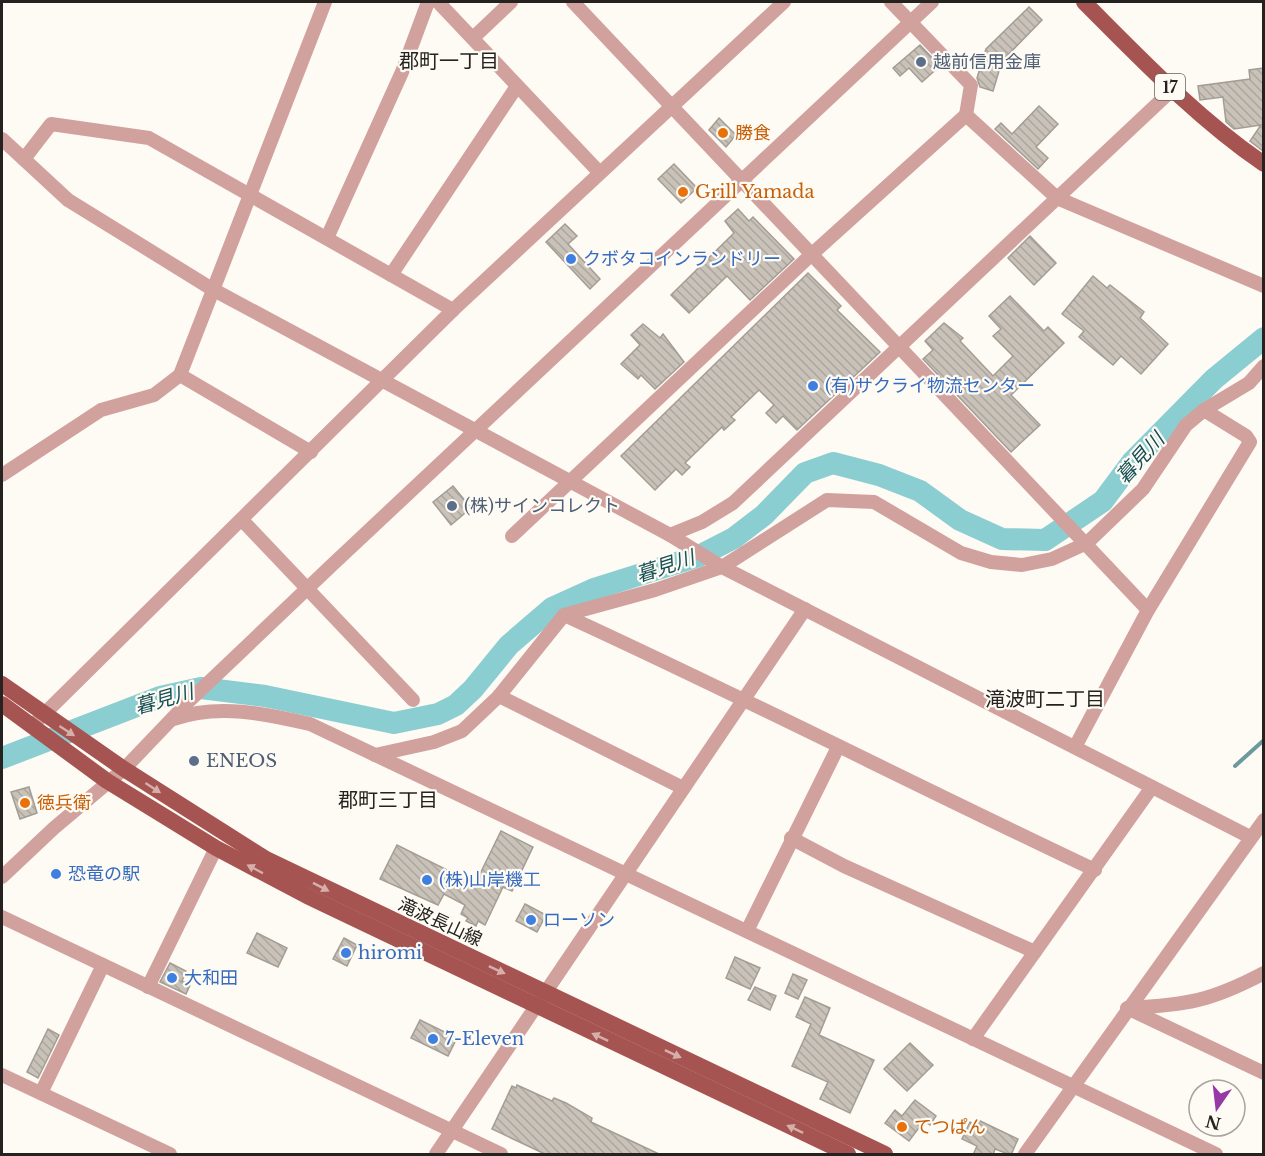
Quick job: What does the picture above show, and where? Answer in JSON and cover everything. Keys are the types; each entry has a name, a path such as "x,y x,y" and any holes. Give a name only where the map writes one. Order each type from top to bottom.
{"main road":[{"name":"17","path":"1084,2 1172,90 1236,145 1263,164"},
{"name":"滝波長山線","path":"2,684 41,720 69,754 107,782 216,848 307,896 885,1155"},
{"name":"滝波長山線","path":"2,704 41,720 87,744 266,859 848,1155"}],"street":[{"path":"2,475 101,410 154,395 180,375 325,2"},
{"path":"327,238 402,72 428,2"},
{"path":"438,2 599,172"},
{"path":"473,38 512,2"},
{"path":"573,2 1148,610"},
{"path":"41,720 453,310 784,2"},
{"path":"512,536 812,255 966,115 971,85 891,2"},
{"path":"2,877 124,769 188,702 307,589 932,2"},
{"path":"391,275 518,86"},
{"path":"673,537 733,503 898,345 1172,90"},
{"path":"966,115 1057,198 1263,286"},
{"path":"24,159 51,124 149,138 453,310"},
{"path":"2,140 68,200 212,289 673,537 722,567 1250,837"},
{"path":"375,755 434,742 462,731 499,696 564,615 655,590 722,567 827,500 874,502 961,553 991,562 1022,565 1052,559 1087,543 1143,489 1186,425 1204,410 1249,383 1263,366"},
{"path":"180,375 311,452"},
{"path":"1075,747 1148,610 1250,442 1246,436 1204,410"},
{"path":"242,520 413,700"},
{"path":"436,1155 805,609"},
{"path":"564,615 744,698 838,747 1095,870"},
{"path":"499,696 683,788"},
{"path":"170,720 188,714 221,711 266,714 310,724 1216,1155"},
{"path":"747,931 790,838 838,747"},
{"path":"973,1039 1152,787"},
{"path":"1025,1155 1070,1087 1263,820"},
{"path":"790,838 844,866 1035,952"},
{"path":"148,987 216,848"},
{"path":"2,917 501,1155"},
{"path":"41,1093 103,965"},
{"path":"1127,1008 1187,1005 1229,992 1263,973"},
{"path":"1127,1008 1263,1073"},
{"path":"2,1075 170,1155"}],"building":[{"path":"1029,7 1042,20 1002,61 993,91 980,87 977,78 986,49"},
{"path":"920,45 940,66 922,82 909,68 900,76 893,68"},
{"path":"1263,68 1263,151 1250,141 1261,125 1234,129 1226,122 1223,97 1200,100 1198,86 1250,79 1249,70"},
{"path":"1039,106 1058,124 1036,147 1048,158 1038,169 995,129 1001,123 1012,134"},
{"path":"719,118 736,135 726,147 709,130"},
{"path":"674,164 697,188 681,203 658,179"},
{"path":"738,209 749,221 753,217 794,259 750,300 727,276 689,313 671,295 734,233 725,221"},
{"path":"565,224 577,236 568,244 600,279 590,289 546,242"},
{"path":"1030,236 1056,263 1034,285 1008,258"},
{"path":"808,273 841,306 837,310 880,352 797,430 783,416 776,423 766,413 774,405 759,390 731,417 735,420 724,430 722,427 685,463 690,467 682,475 676,469 655,490 621,456"},
{"path":"1093,276 1107,288 1110,285 1144,312 1140,318 1168,344 1141,374 1121,356 1113,365 1079,337 1084,331 1062,314"},
{"path":"1010,296 1044,331 1048,327 1064,343 1011,395 1040,425 1011,452 923,359 933,350 925,341 944,323 963,338 960,341 993,376 1013,356 993,336 1001,329 989,316"},
{"path":"643,324 660,338 663,334 684,362 655,389 641,375 638,379 621,364 640,345 631,335"},
{"path":"453,486 471,508 451,525 433,502"},
{"path":"29,787 37,813 20,819 11,792"},
{"path":"501,831 533,847 512,891 503,887 485,925 478,921 476,926 466,921 468,918 461,914 465,905 444,894 438,905 380,879 397,845 475,884"},
{"path":"525,904 546,915 537,932 516,921"},
{"path":"257,933 287,948 278,967 247,953"},
{"path":"344,938 357,945 347,966 333,959"},
{"path":"735,957 760,968 750,989 726,978"},
{"path":"170,963 186,971 182,981 190,985 186,994 160,982"},
{"path":"793,974 807,980 798,999 785,993"},
{"path":"755,987 776,996 770,1010 748,1000"},
{"path":"805,997 830,1008 819,1035 874,1060 850,1113 820,1099 828,1082 792,1066 811,1024 796,1017"},
{"path":"420,1020 457,1038 448,1056 411,1038"},
{"path":"48,1029 59,1035 38,1078 27,1072"},
{"path":"910,1043 933,1065 907,1091 884,1069"},
{"path":"517,1085 552,1101 554,1098 566,1103 592,1118 591,1122 661,1155 547,1155 492,1129 512,1086 516,1088"},
{"path":"915,1100 936,1116 930,1125 924,1121 909,1141 885,1123 895,1110 902,1116"},
{"path":"976,1119 1018,1139 1011,1155 995,1149 993,1155 973,1155 977,1146 962,1139 970,1122 974,1124"}],"waterway":[{"name":"暮見川","path":"2,758 160,697 201,688 265,696 394,723 438,714 456,705 473,689 509,645 552,608 594,589 699,556 734,538 764,515 805,473 833,463 879,475 920,491 960,520 1002,539 1045,540 1103,501 1132,462 1214,379 1264,338"},
{"path":"1235,766 1264,740"}],"place":[{"name":"越前信用金庫","path":"921,62"},
{"name":"勝食","path":"723,133"},
{"name":"Grill Yamada","path":"683,192"},
{"name":"クボタコインランドリー","path":"571,259"},
{"name":"(有)サクライ物流センター","path":"813,386"},
{"name":"(株)サインコレクト","path":"452,506"},
{"name":"ENEOS","path":"194,761"},
{"name":"徳兵衛","path":"25,803"},
{"name":"恐竜の駅","path":"56,874"},
{"name":"(株)山岸機工","path":"427,880"},
{"name":"ローソン","path":"531,920"},
{"name":"hiromi","path":"346,953"},
{"name":"大和田","path":"172,978"},
{"name":"7-Eleven","path":"433,1039"},
{"name":"てつぱん","path":"902,1127"}],"district":[{"name":"郡町一丁目","path":"449,61"},
{"name":"滝波町二丁目","path":"1045,699"},
{"name":"郡町三丁目","path":"388,800"}]}
